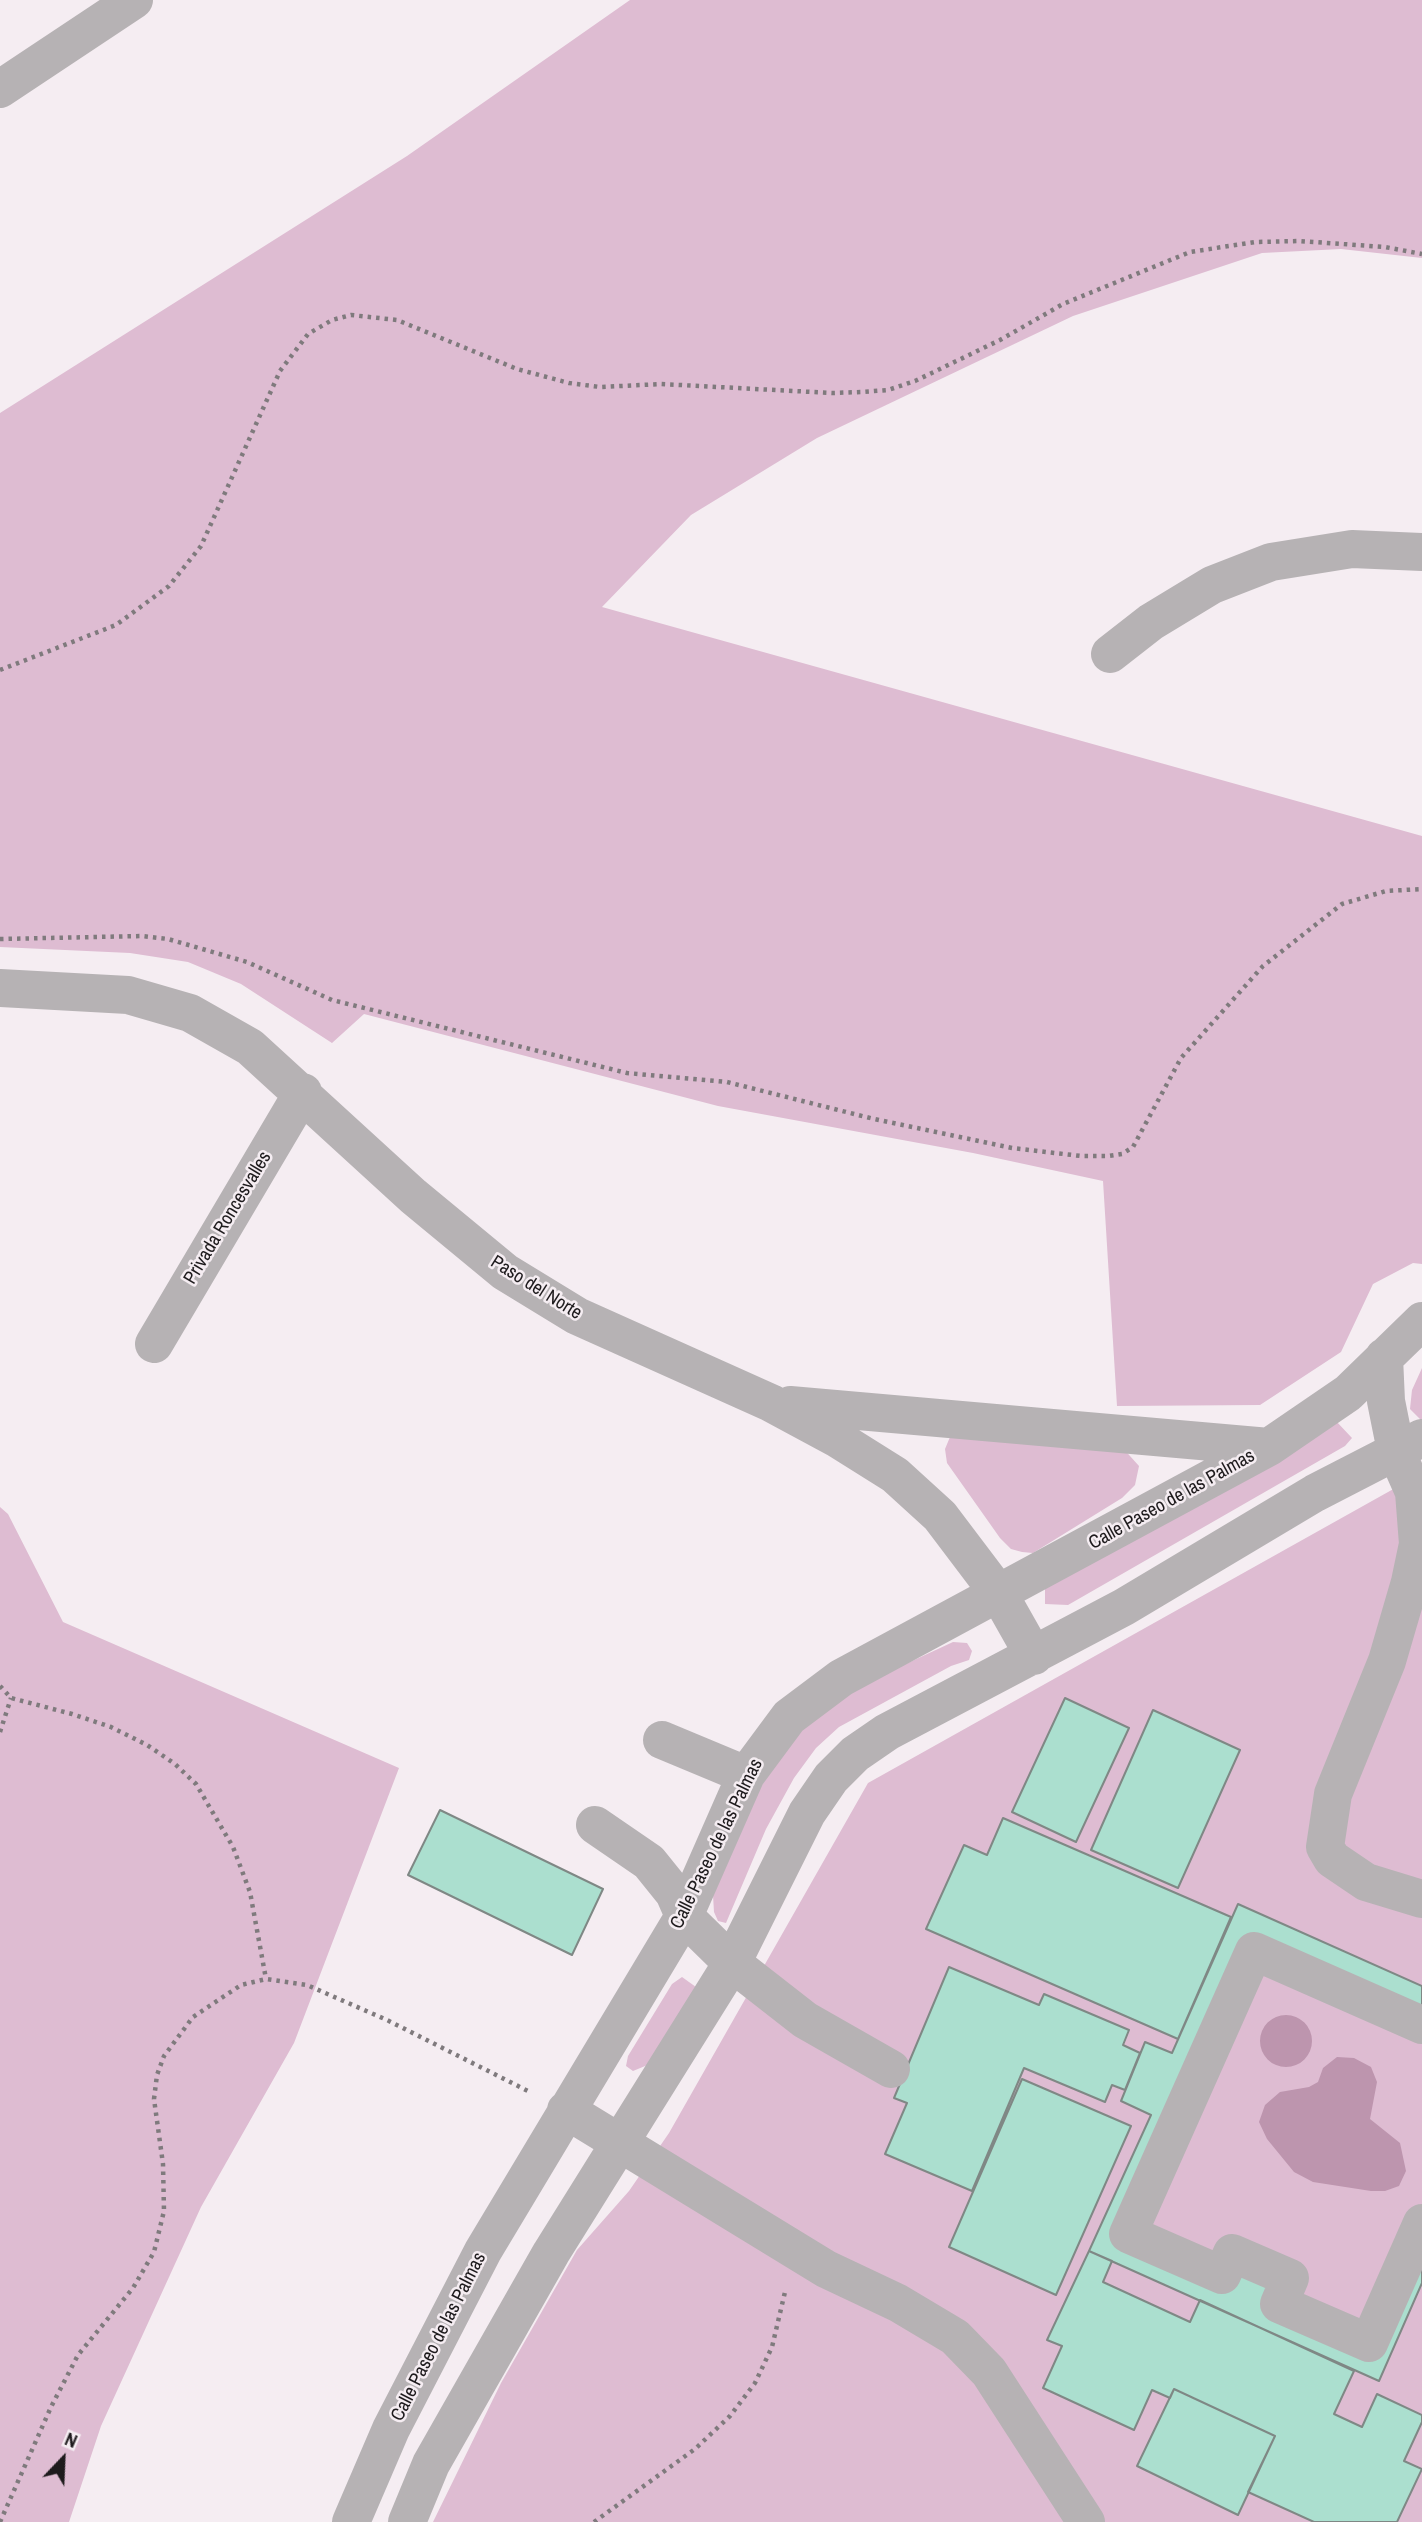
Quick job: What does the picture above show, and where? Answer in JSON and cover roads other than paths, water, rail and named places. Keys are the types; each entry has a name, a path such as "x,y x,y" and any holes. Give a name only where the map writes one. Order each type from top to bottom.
{"street":[{"path":"0,89 134,0"},
{"path":"1110,654 1151,622 1212,585 1271,562 1352,549 1422,552"},
{"name":"Paso del Norte","path":"0,988 128,995 190,1013 250,1047 303,1092 413,1196 505,1272 577,1316 771,1403 836,1438 895,1475 940,1516 999,1594 1034,1657"},
{"name":"Privada Roncesvalles","path":"154,1343 303,1092"},
{"name":"Calle Paseo de las Palmas","path":"351,2522 391,2429 477,2263 684,1916 746,1775 789,1717 814,1696 876,1658 1269,1447 1348,1393 1422,1321"},
{"path":"1384,1357 1385,1401 1409,1444 1418,1544 1387,1661 1333,1794 1325,1847 1332,1859 1366,1882 1422,1899"},
{"path":"771,1403 937,1420 1269,1447"},
{"path":"407,2522 437,2453 551,2253 732,1963 807,1812 831,1778 855,1754 887,1731 1034,1657 1124,1607 1315,1493 1409,1444"},
{"path":"662,1740 746,1775"},
{"path":"595,1825 649,1863 674,1893 684,1916 732,1963 804,2020 891,2069"},
{"path":"1422,2025 1254,1951 1128,2234 1222,2275 1232,2253 1290,2278 1279,2304 1369,2343 1422,2222"},
{"path":"566,2110 795,2250 932,2321 974,2354 1014,2407 1086,2522"}]}
